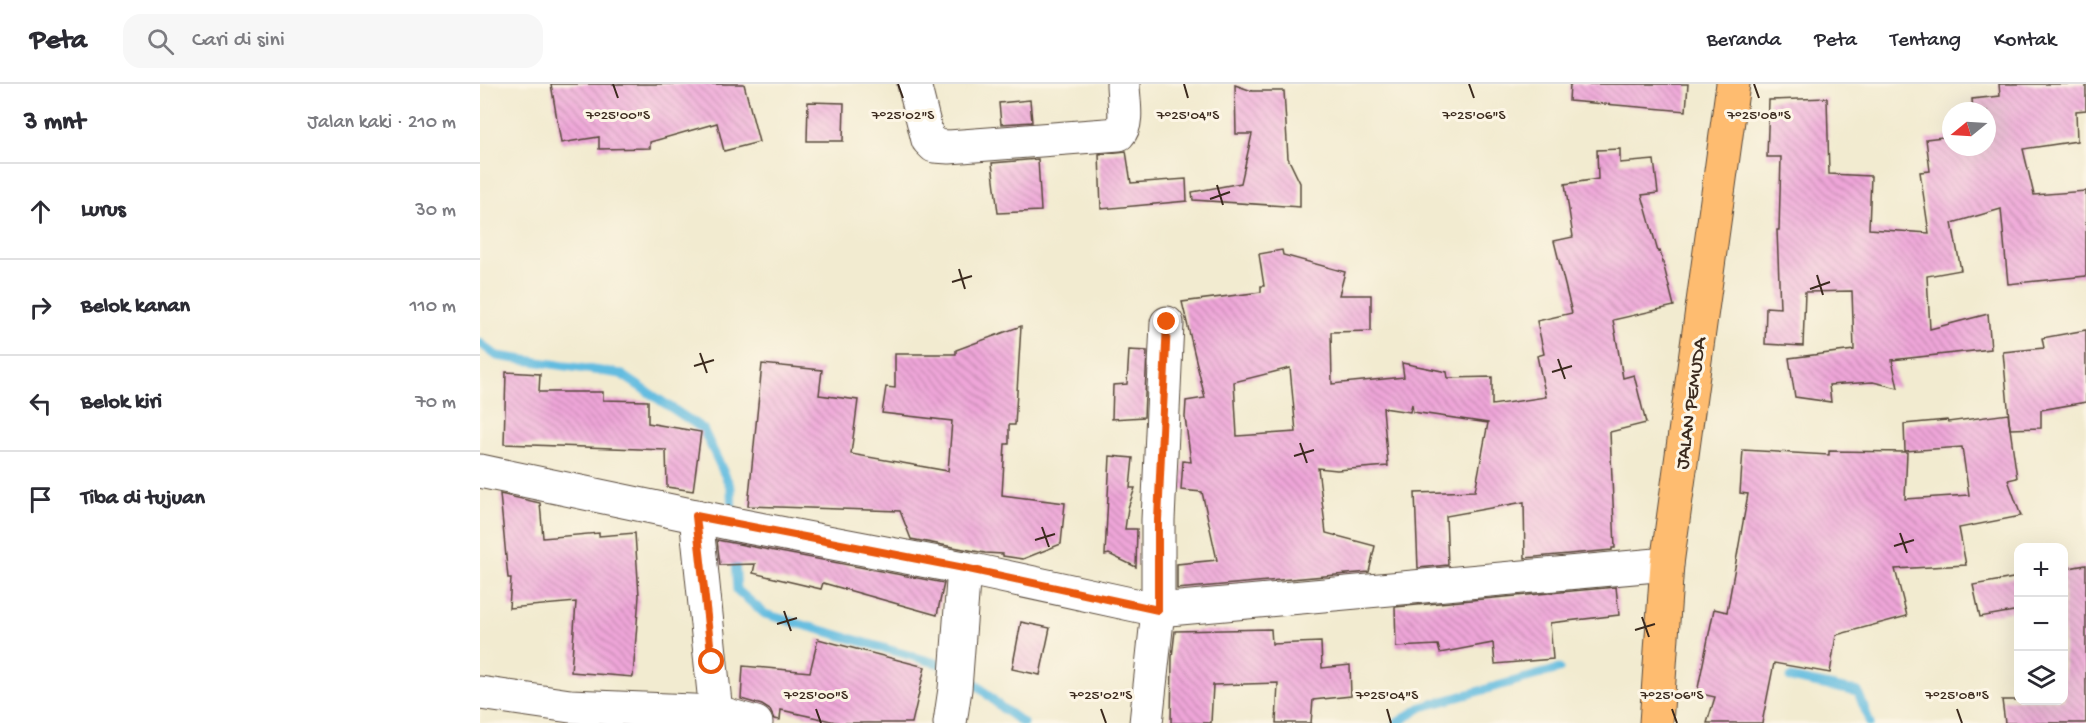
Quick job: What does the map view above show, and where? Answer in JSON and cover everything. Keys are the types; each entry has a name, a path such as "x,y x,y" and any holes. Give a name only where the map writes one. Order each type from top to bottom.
{"main road":[{"name":"JALAN PEMUDA","path":"1656,723 1667,564 1734,84"}],"street":[{"path":"914,84 928,140 934,146 949,147 1119,134 1123,130 1124,121 1123,84"},
{"path":"1146,723 1158,610 1158,520 1167,322"},
{"path":"480,471 743,526 964,568 1158,610 1667,564"},
{"path":"699,516 717,717"},
{"path":"950,723 955,689 964,568"},
{"path":"480,693 570,706 717,717 756,723"}],"building":[{"path":"551,84 744,84 759,142 724,151 717,123 650,142 650,148 599,149 599,137 561,143"},
{"path":"1570,84 1688,84 1686,111 1569,101"},
{"path":"1999,84 2086,84 2086,110 2076,111 2077,141 2023,149 2034,195 2086,191 2086,276 2008,284 2001,209 1952,223 1961,270 1927,276 1930,329 1988,314 1991,349 1892,360 1898,388 1873,382 1829,385 1831,402 1795,397 1789,358 1854,350 1852,291 1805,292 1803,346 1765,344 1766,307 1780,308 1777,230 1779,230 1781,157 1767,157 1769,100 1827,98 1829,174 1871,176 1869,229 1929,233 1920,172 1930,171 1926,139 1942,137 1942,156 1996,156 1996,102 1972,102 1972,99 2000,96"},
{"path":"1235,85 1252,91 1284,91 1288,158 1300,183 1300,207 1193,200 1192,192 1241,183 1252,134 1236,134"},
{"path":"1030,100 1032,122 1001,124 999,103"},
{"path":"808,102 844,103 843,141 807,141"},
{"path":"1620,149 1620,163 1654,160 1658,193 1642,195 1674,306 1613,320 1623,378 1634,375 1646,423 1610,432 1615,548 1525,558 1524,502 1446,516 1448,565 1418,568 1415,493 1475,491 1488,423 1413,412 1412,404 1410,412 1383,408 1388,466 1337,470 1318,468 1326,533 1375,546 1369,572 1177,589 1177,564 1217,560 1202,492 1181,490 1183,461 1191,462 1185,417 1186,401 1205,398 1182,302 1261,292 1261,286 1264,286 1259,254 1282,250 1283,255 1345,272 1339,295 1371,295 1371,331 1331,332 1332,384 1404,377 1402,363 1447,372 1448,378 1492,377 1492,405 1546,397 1537,356 1544,354 1537,321 1572,313 1554,241 1573,237 1565,184 1598,179 1597,150","holes":["1290,368 1296,432 1237,436 1234,382"]},
{"path":"1126,151 1131,183 1186,179 1187,201 1101,209 1099,154"},
{"path":"1038,159 1041,211 998,213 992,163"},
{"path":"1021,326 1015,425 1009,425 1009,444 1005,444 1002,495 1065,503 1061,544 1023,559 911,539 900,511 748,506 762,364 822,370 819,395 858,400 851,454 948,471 952,421 882,413 886,387 895,388 895,354 956,354 956,350"},
{"path":"2086,330 2086,402 2041,410 2041,428 2010,429 2003,352 2044,348 2042,338"},
{"path":"1129,350 1147,351 1144,417 1112,419 1113,385 1127,384"},
{"path":"506,372 540,374 539,392 603,392 603,400 648,401 648,423 701,432 693,491 667,487 666,450 504,444"},
{"path":"2008,414 2017,478 2008,480 2021,516 1959,528 1966,565 1895,569 1907,616 1836,635 1830,673 1774,663 1762,723 1707,723 1715,697 1697,693 1714,609 1727,612 1748,494 1740,493 1743,450 1829,455 1829,451 1907,452 1905,499 1969,495 1962,447 1905,451 1904,424 1947,420 1948,422"},
{"path":"1110,456 1133,458 1130,488 1135,488 1128,508 1125,529 1137,529 1136,567 1109,554 1105,555"},
{"path":"500,494 540,503 543,538 599,533 599,536 635,533 639,596 633,677 571,672 576,602 509,608 511,578 508,578"},
{"path":"717,540 944,583 937,615 823,583 821,589 753,573 755,564 720,565"},
{"path":"2086,565 2086,723 2005,723 2002,700 2014,700 2014,705 2068,705 2068,568"},
{"path":"2014,578 2014,611 1980,617 1973,585"},
{"path":"1616,587 1619,615 1550,623 1553,659 1495,664 1493,643 1440,653 1438,645 1396,647 1395,607"},
{"path":"1021,622 1050,628 1040,675 1012,669"},
{"path":"1271,629 1272,644 1321,642 1322,668 1350,665 1351,696 1313,700 1311,723 1276,723 1278,683 1213,685 1211,723 1171,723 1172,657 1175,631"},
{"path":"818,639 925,667 912,723 840,723 781,710 780,720 774,719 770,710 762,705 741,699 743,666 810,672"}],"waterway":[{"path":"480,343 497,356 621,374 703,429 731,488 732,517"},
{"path":"733,530 737,590 765,614 950,667"},
{"path":"1397,723 1422,707 1559,669"},
{"path":"963,672 1002,708 1023,723"},
{"path":"1790,678 1858,692 1870,723"}],"route":[{"path":"712,662 696,516 964,568 1158,610 1158,520 1167,322"}]}
